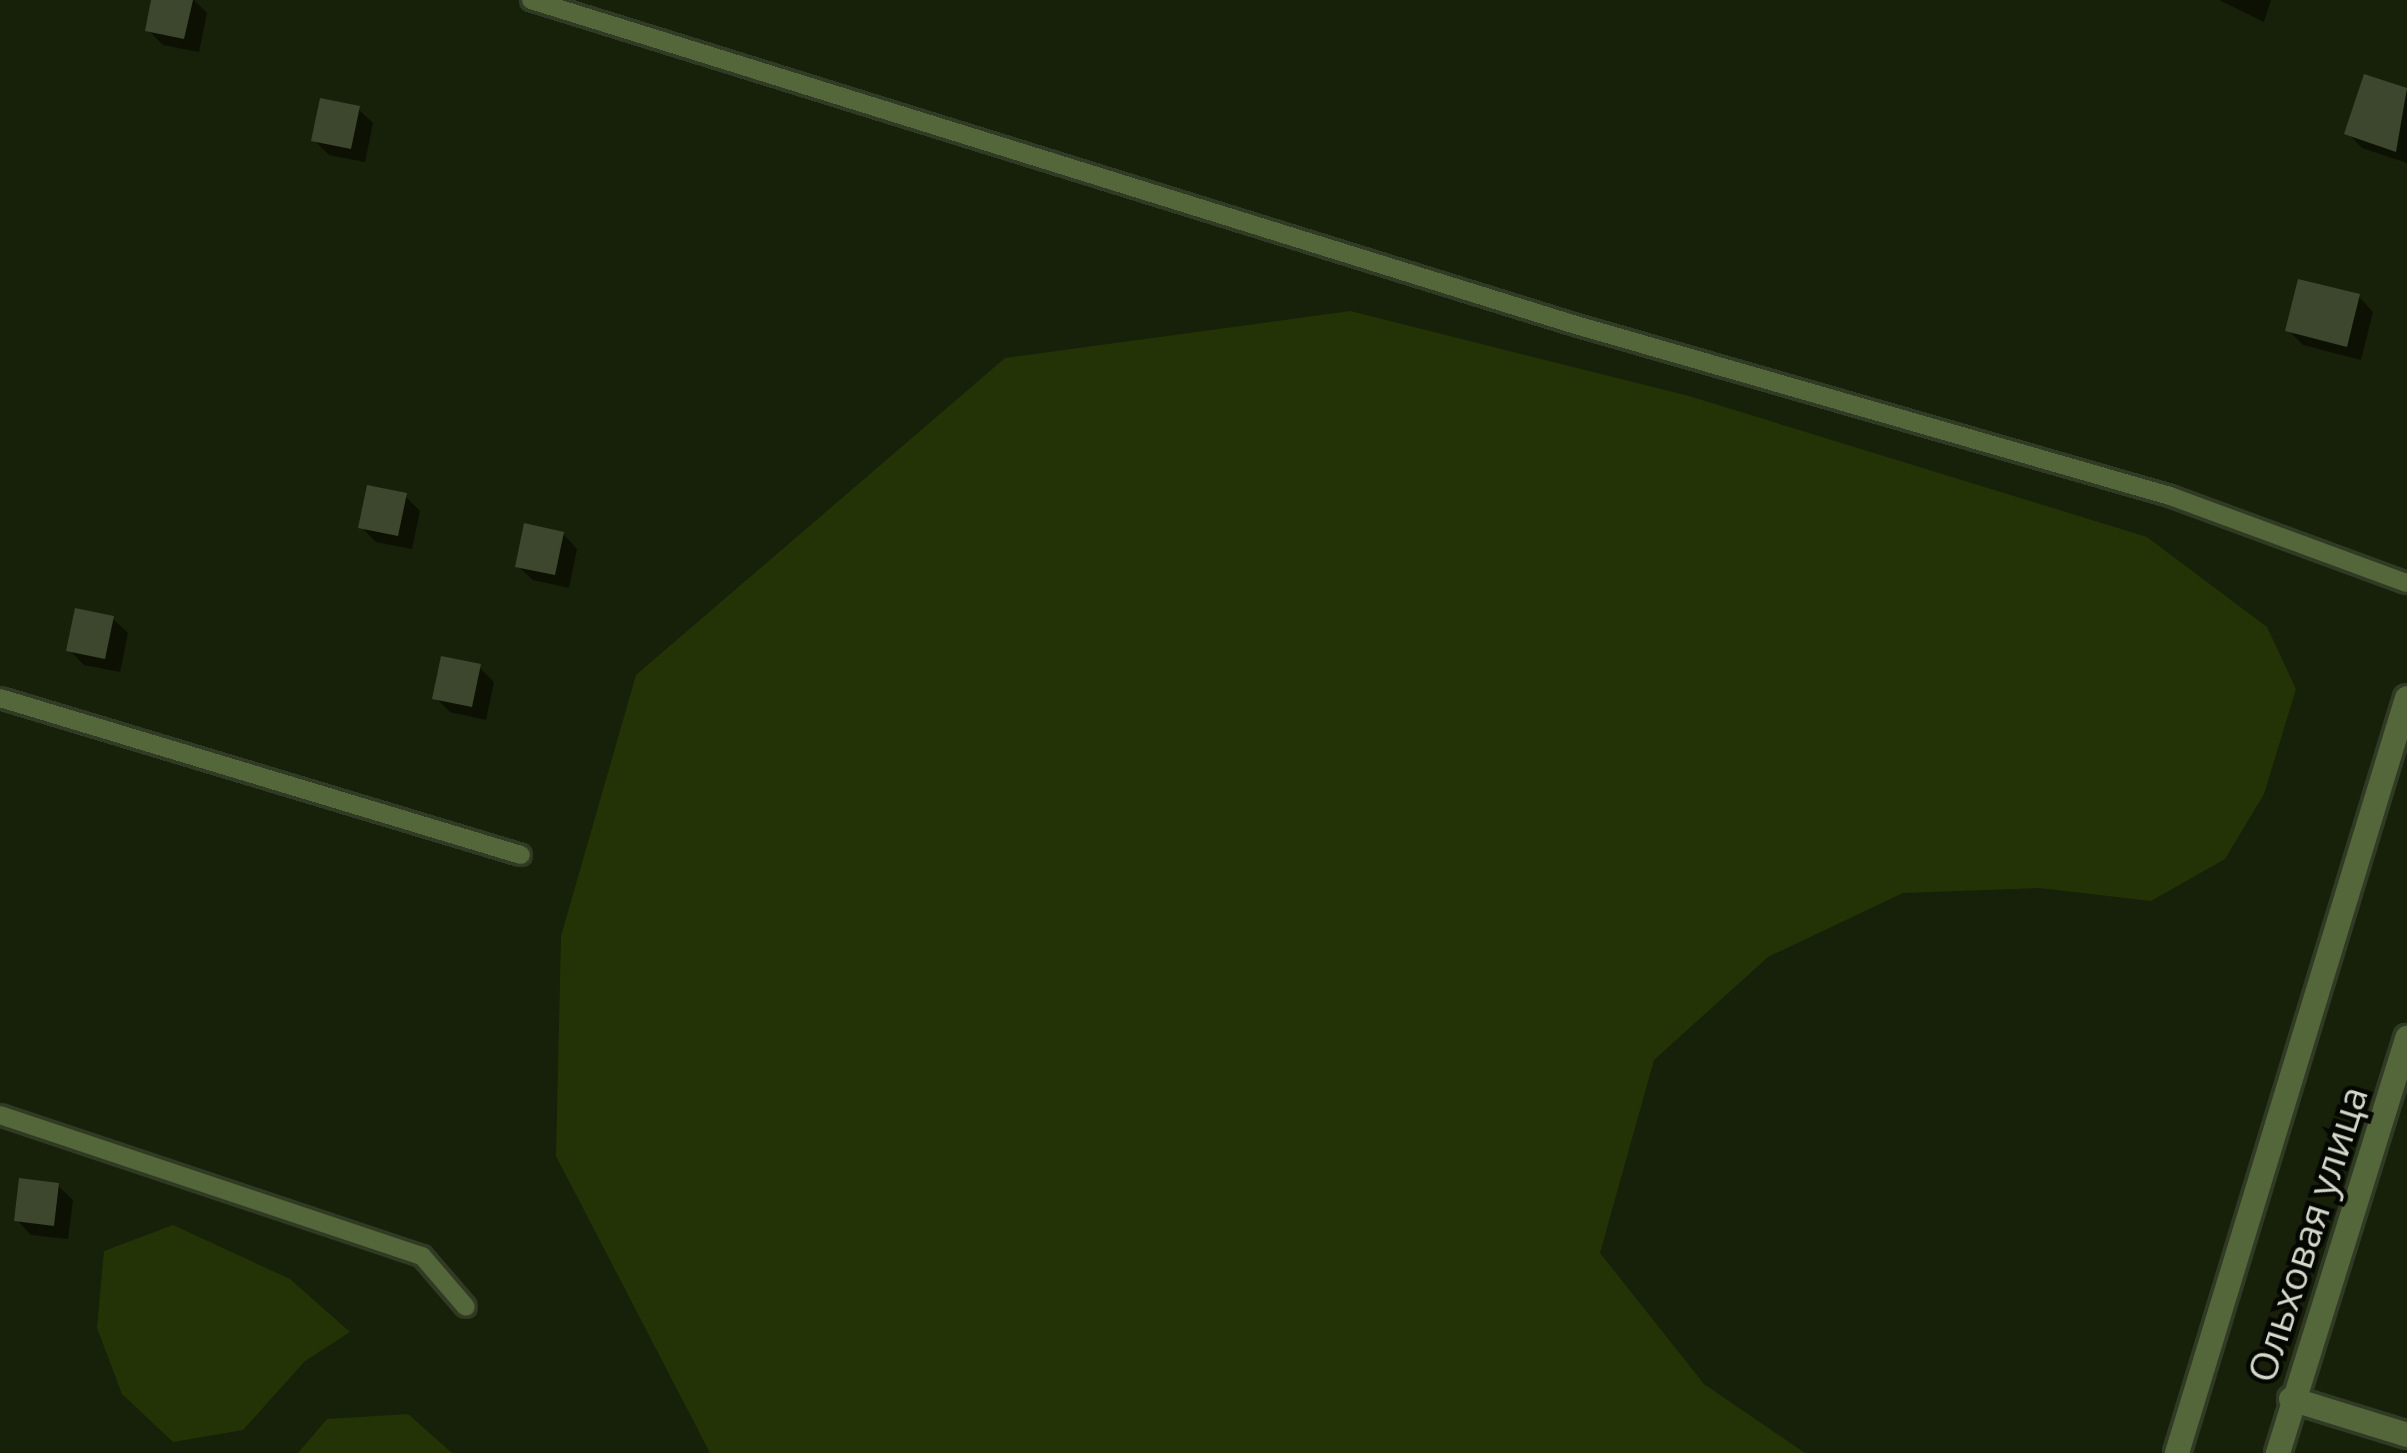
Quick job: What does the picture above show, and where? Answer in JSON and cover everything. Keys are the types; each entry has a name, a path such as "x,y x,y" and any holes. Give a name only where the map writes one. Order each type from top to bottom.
{"street":[{"path":"2177,1453 2407,698"},
{"name":"Ольховая улица","path":"2278,1453 2291,1399 2407,1038"},
{"path":"2291,1399 2407,1435"}],"lane":[{"path":"531,0 1576,326 2170,496 2407,583"},
{"path":"0,698 521,855"},
{"path":"0,1115 422,1256 466,1307"}],"green space":[{"path":"1350,311 1689,396 2147,537 2267,627 2296,689 2264,794 2225,859 2151,901 2039,888 1903,893 1768,957 1654,1060 1600,1253 1704,1384 1805,1453 710,1453 556,1156 561,936 636,675 1005,358"},
{"path":"173,1225 290,1279 350,1332 305,1361 243,1430 173,1442 122,1394 97,1328 104,1251"},
{"path":"408,1414 452,1453 298,1453 327,1419"}],"building":[{"path":"151,0 193,0 184,39 145,31"},
{"path":"2364,74 2407,88 2396,152 2344,134"},
{"path":"320,98 360,106 351,149 311,141"},
{"path":"2298,279 2360,294 2347,347 2285,331"},
{"path":"367,485 407,493 398,536 358,528"},
{"path":"524,523 564,532 555,575 515,567"},
{"path":"75,608 114,616 105,659 66,651"},
{"path":"441,656 481,664 472,707 432,699"},
{"path":"19,1178 59,1183 54,1226 14,1221"}]}
